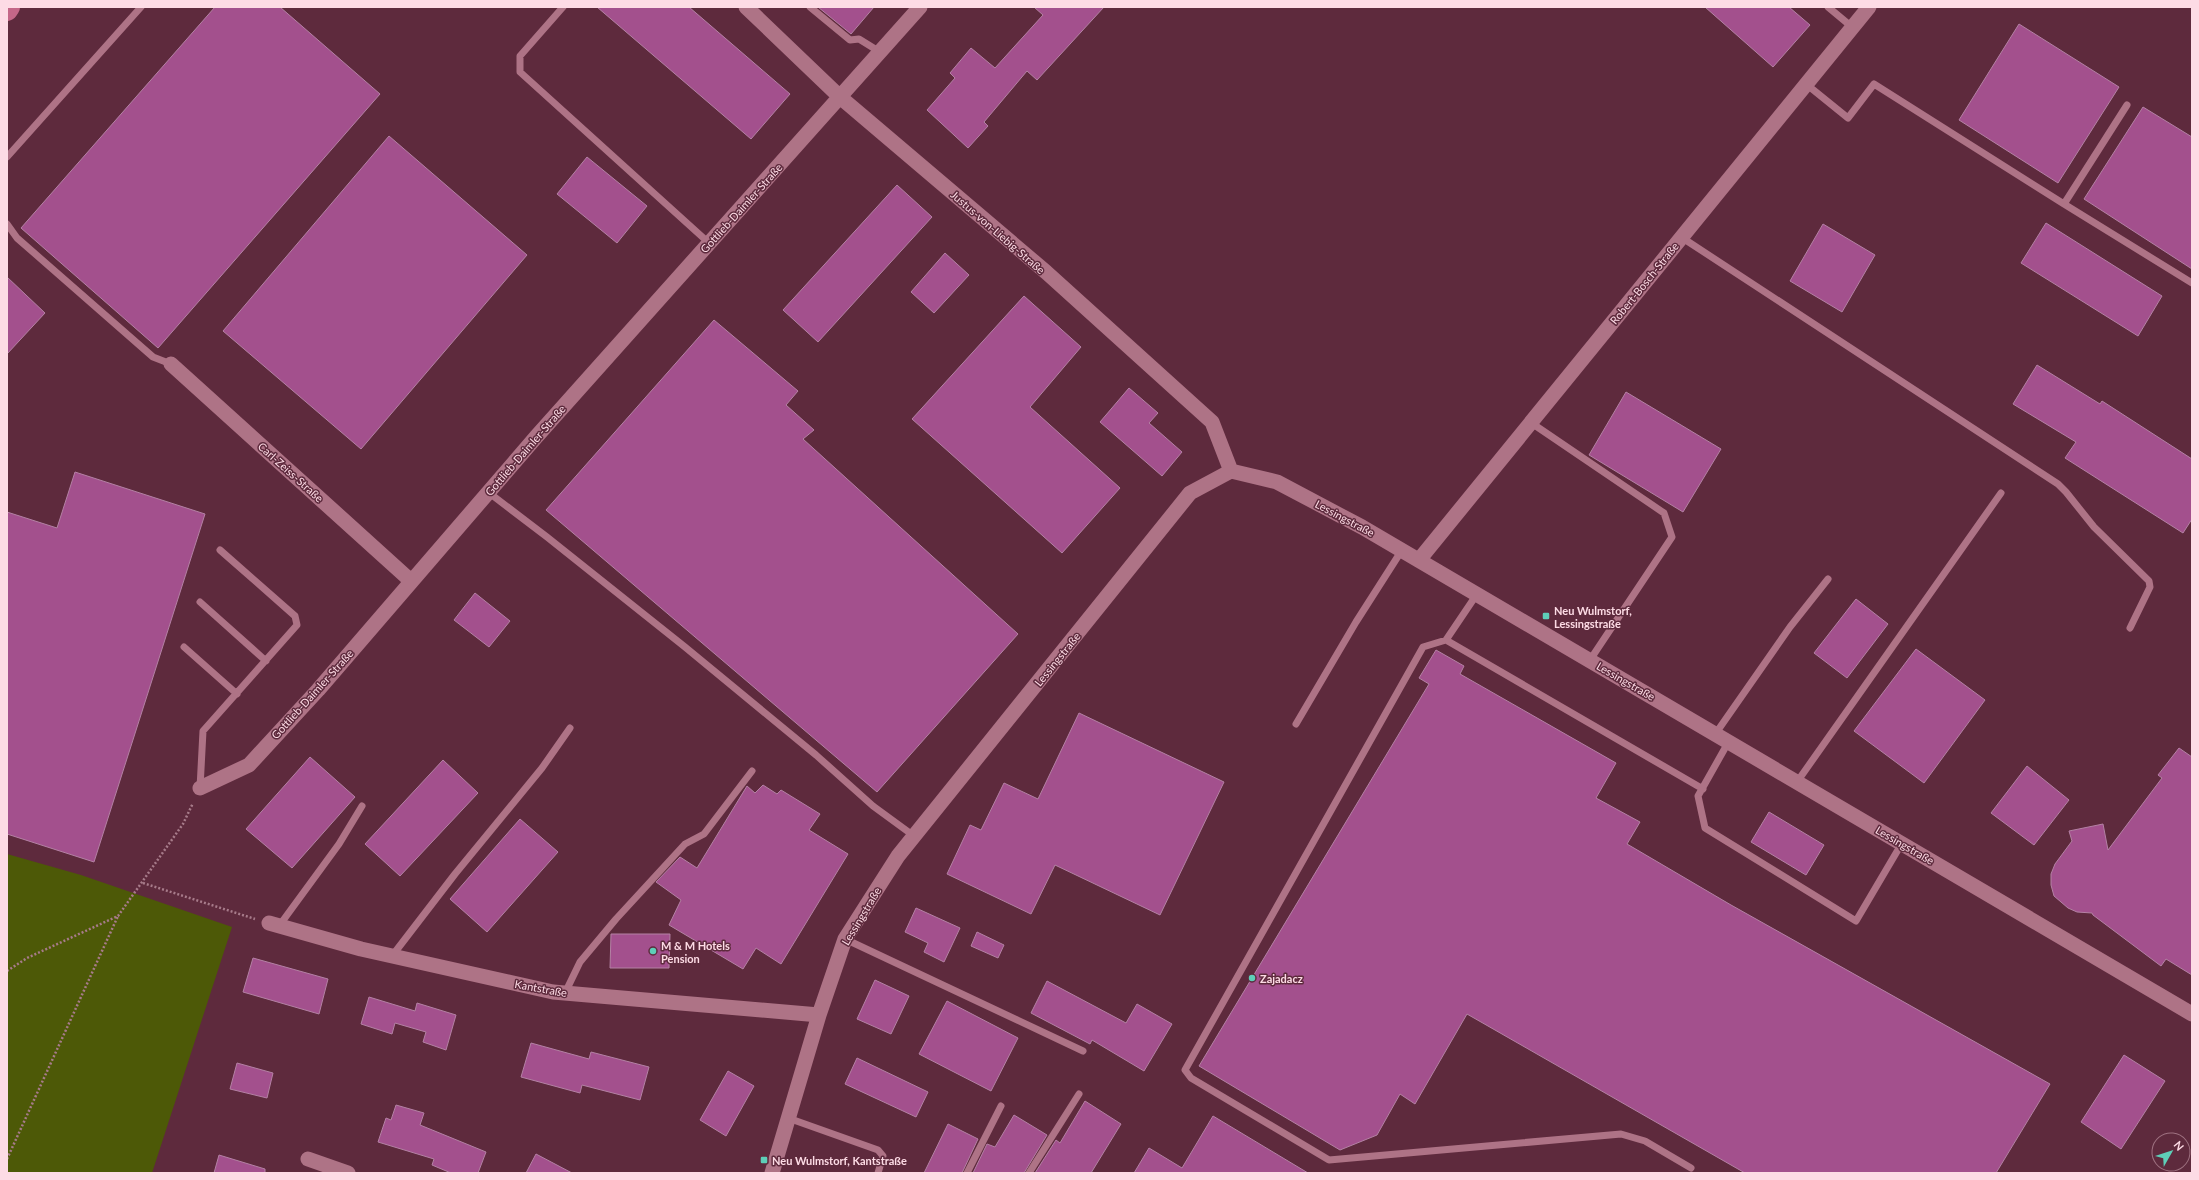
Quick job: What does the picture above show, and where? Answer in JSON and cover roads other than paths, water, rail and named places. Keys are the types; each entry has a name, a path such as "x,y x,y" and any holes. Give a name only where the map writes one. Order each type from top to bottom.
{"street":[{"name":"Justus-von-Liebig-Straße","path":"746,7 840,97 1046,272 1212,422 1231,471"},
{"name":"Gottlieb-Daimler-Straße","path":"200,788 249,765 318,690 488,492 920,7"},
{"name":"Robert-Bosch-Straße","path":"1419,560 1869,7"},
{"name":"Carl-Zeiss-Straße","path":"171,364 411,581"},
{"name":"Lessingstraße","path":"772,1173 818,1015 845,939 898,856 1190,493 1231,471 1278,482 1402,550 1716,733 2192,1014"},
{"name":"Kantstraße","path":"274,924 392,956 565,993 818,1015"},
{"path":"308,1159 348,1173"}],"lane":[{"path":"7,157 141,7"},
{"path":"563,7 520,56 520,72 709,243"},
{"path":"810,7 850,40 860,39 880,52"},
{"path":"1828,7 1852,27"},
{"path":"1806,84 1848,118 1874,84 2192,283"},
{"path":"2064,204 2127,105"},
{"path":"7,224 17,238 153,357 171,364"},
{"path":"1681,237 2066,492 2094,527 2149,581 2150,587 2130,628"},
{"path":"1530,422 1664,513 1672,536 1590,660"},
{"path":"488,492 685,647 816,755 873,806 914,836"},
{"path":"1797,782 2001,493"},
{"path":"200,788 204,732 297,625 295,616 220,550"},
{"path":"1296,724 1356,622 1402,550"},
{"path":"1716,733 1790,627 1828,579"},
{"path":"1477,594 1446,640 1422,647 1185,1070 1192,1078 1329,1160 1621,1134 1645,1141 1691,1168"},
{"path":"200,602 266,661"},
{"path":"1446,640 1703,789"},
{"path":"184,647 236,694"},
{"path":"392,956 455,874 542,768 570,728"},
{"path":"1729,741 1698,796 1705,828 1856,921 1902,844"},
{"path":"565,993 580,962 616,919 685,844 704,834 752,771"},
{"path":"274,924 339,844 362,806"},
{"path":"845,939 1083,1051"},
{"path":"1029,1173 1079,1094"},
{"path":"967,1173 1001,1106"},
{"path":"788,1118 878,1150 883,1156 878,1173"}],"place":[{"name":"Neu Wulmstorf, Lessingstraße","path":"1546,616"},
{"name":"M & M Hotels Pension","path":"653,951"},
{"name":"Zajadacz","path":"1252,978"},
{"name":"Neu Wulmstorf, Kantstraße","path":"764,1160"}]}
